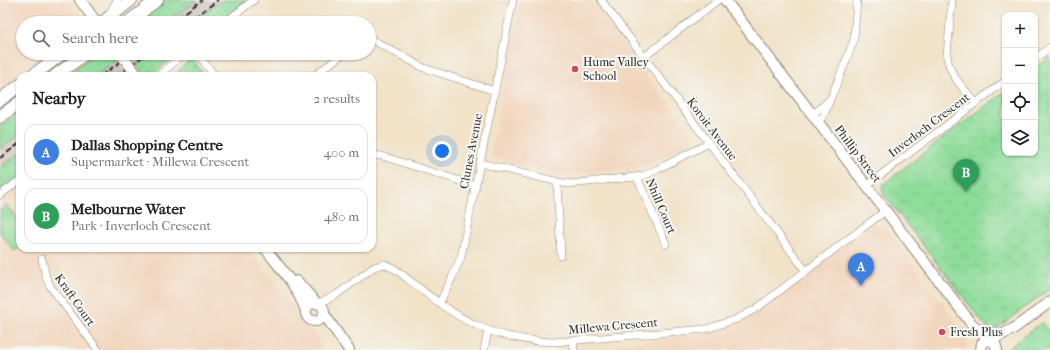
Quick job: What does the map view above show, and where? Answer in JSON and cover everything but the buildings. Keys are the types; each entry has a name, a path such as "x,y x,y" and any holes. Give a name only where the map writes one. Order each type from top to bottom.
{"main road":[{"path":"110,16 131,0"},
{"path":"136,16 156,0"},
{"path":"37,72 54,60"},
{"path":"60,72 77,60"},
{"path":"0,100 16,89"},
{"path":"0,117 16,105"}],"street":[{"path":"106,16 117,0"},
{"path":"233,16 254,0"},
{"name":"Clunes Avenue","path":"440,302 461,257 513,0"},
{"name":"Koroit Avenue","path":"601,0 806,272"},
{"path":"644,57 718,0"},
{"name":"Phillip Street","path":"725,0 987,346"},
{"path":"818,122 825,115 854,39 857,0"},
{"path":"952,0 947,56 948,62 951,72 976,104"},
{"path":"83,4 96,16"},
{"path":"376,42 424,68 495,91"},
{"path":"1038,57 1050,48"},
{"path":"125,60 135,72"},
{"path":"163,72 177,60"},
{"path":"202,60 212,72"},
{"path":"319,72 335,60"},
{"name":"Inverloch Crescent","path":"866,186 1002,83"},
{"path":"811,113 820,109 830,99"},
{"path":"480,163 570,184 646,175 709,143"},
{"path":"376,155 476,186"},
{"name":"Nhill Court","path":"637,177 666,244"},
{"path":"557,182 560,256"},
{"path":"0,195 16,183"},
{"name":"Millewa Crescent","path":"321,308 327,306 336,295 374,267 384,264 395,269 465,320 488,330 519,339 536,341 573,340 698,330 716,327 745,315 766,302 885,211"},
{"path":"268,252 296,290 302,300 309,319 316,321 326,329 343,350"},
{"path":"275,252 304,290 321,308 349,350"},
{"name":"Kraft Court","path":"42,259 46,277 50,286 98,350"},
{"path":"987,346 1050,302"},
{"path":"306,311 308,305 321,308"},
{"path":"316,321 321,319 321,308"},
{"path":"484,350 488,330"},
{"path":"573,340 574,350"}],"shaded area":[{"path":"0,0 64,0 77,16 16,16 16,60 40,60 24,72 16,72 16,79 0,91"},
{"path":"197,0 222,0 201,16 175,16"},
{"name":"Hume Valley School","path":"521,0 590,0 695,138 693,142 645,166 562,175 493,158 491,154"},
{"path":"133,60 143,60 137,65"},
{"path":"117,61 125,72 102,72"},
{"path":"16,137 16,156 0,168 0,149"},
{"path":"16,187 16,252 251,252 325,350 0,350 0,199"},
{"path":"873,222 883,225 968,338 966,350 618,350 617,345 709,332 740,322 771,303"}],"green space":[{"path":"166,0 197,0 175,16 145,16"},
{"path":"222,0 248,0 227,16 201,16"},
{"path":"1050,57 1050,289 993,330 987,328 884,195 882,189 883,184 1002,93 1002,156 1038,156 1038,66"},
{"path":"86,60 117,61 102,72 70,72"},
{"path":"143,60 170,60 156,72 142,72 137,65"},
{"path":"189,60 193,60 202,72 178,72"},
{"path":"16,114 16,137 0,149 0,126"},
{"path":"16,156 16,179 0,191 0,168"},
{"path":"7,205 16,217 16,250 14,251 0,233 0,210"},
{"path":"1042,322 1050,333 1050,350 1006,350"}],"railway":[{"path":"180,16 202,0"},
{"path":"196,16 218,0"},
{"path":"106,72 123,60"},
{"path":"122,72 138,60"},
{"path":"0,158 16,146"}],"place":[{"name":"Hume Valley School","path":"575,69"},
{"name":"Melbourne Water","path":"966,192"},
{"name":"Dallas Shopping Centre","path":"861,286"},
{"name":"Fresh Plus","path":"942,332"}]}
